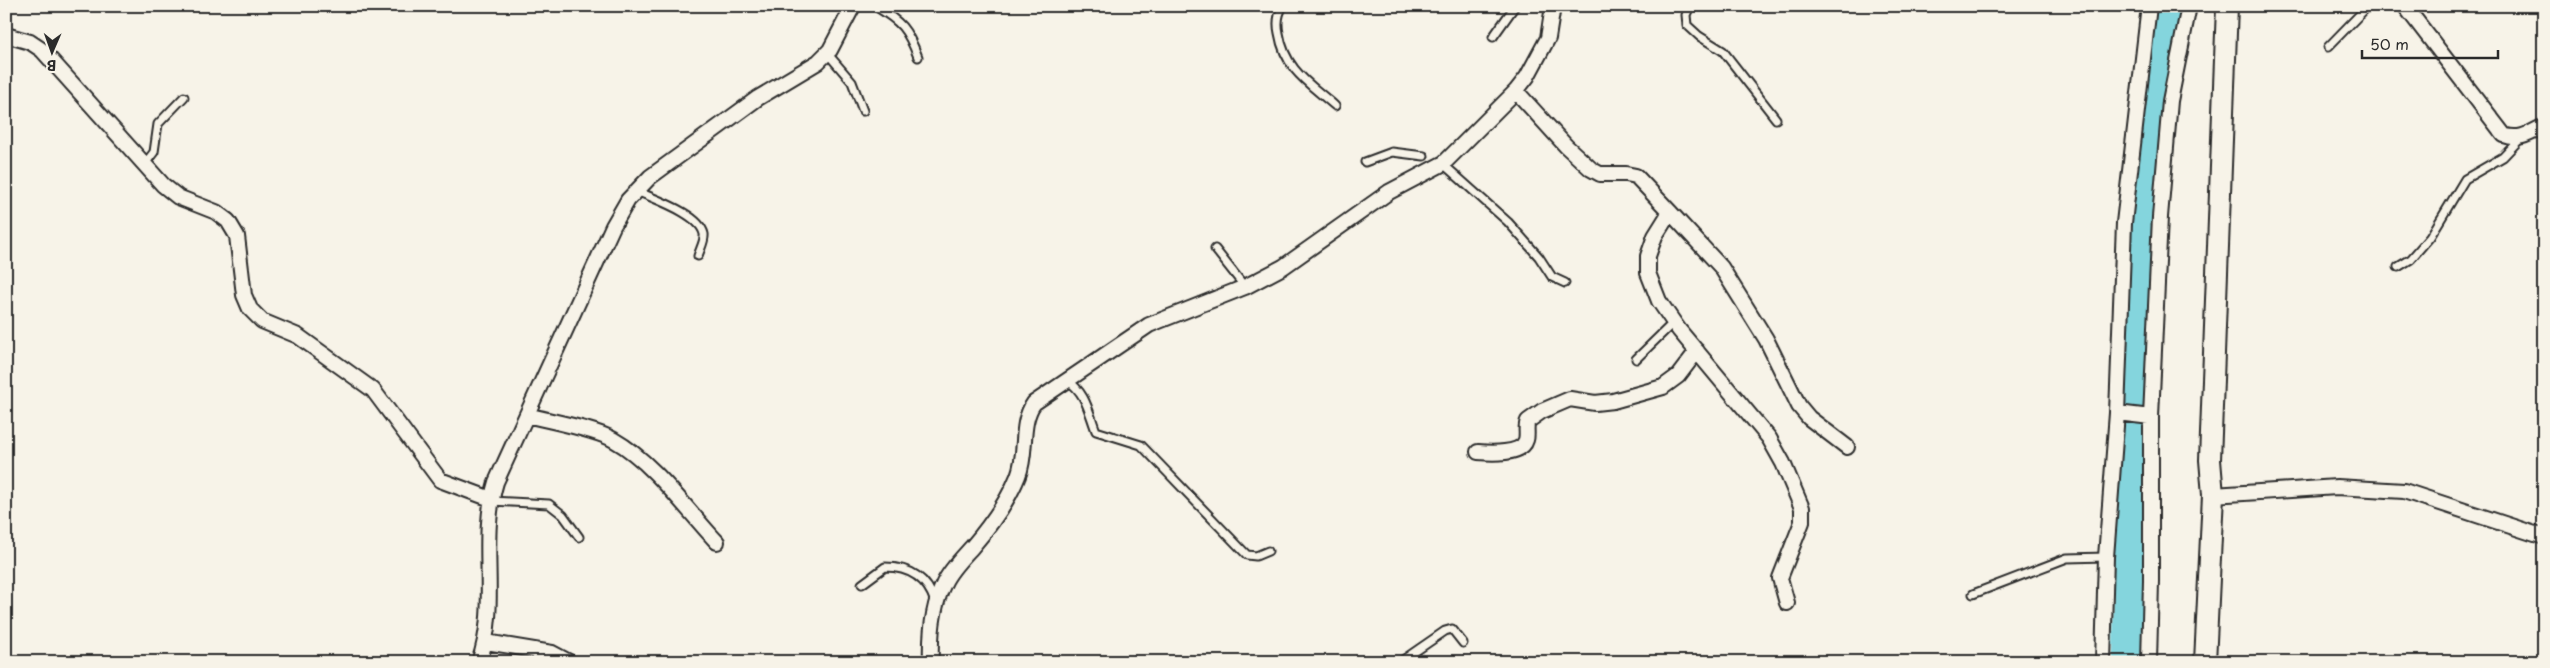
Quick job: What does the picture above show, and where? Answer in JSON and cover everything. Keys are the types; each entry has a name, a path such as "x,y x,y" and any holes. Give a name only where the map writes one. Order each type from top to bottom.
{"street":[{"path":"479,662 486,642 489,615 491,500 496,482 613,226 628,200 650,177 758,98 818,62 838,38 853,6"},
{"path":"931,662 930,641 936,607 944,582 980,538 1018,477 1022,465 1028,411 1034,402 1149,325 1245,287 1283,267 1389,192 1439,162 1516,91 1527,77 1548,38 1552,6"},
{"path":"2103,662 2106,557 2119,413 2124,222 2149,6"},
{"path":"2149,662 2151,581 2148,417 2160,218 2170,101 2190,6"},
{"path":"2205,662 2213,495 2210,460 2227,6"},
{"path":"2405,6 2504,135 2513,139 2522,137 2544,126"},
{"path":"6,34 30,42 42,50 162,186 178,197 216,212 228,221 236,236 244,295 250,309 262,321 298,336 373,390 440,480 491,500"},
{"path":"1516,91 1566,146 1591,169 1600,174 1636,176 1670,212 1721,267 1766,339 1799,406 1809,418 1847,447"},
{"path":"1670,212 1655,236 1648,256 1648,273 1659,300 1697,351 1769,438 1796,489 1802,508 1802,522 1780,578 1787,603"},
{"path":"1478,452 1502,454 1523,445 1526,441 1528,421 1561,402 1570,400 1595,403 1614,401 1663,387 1678,376 1697,351"},
{"path":"2119,413 2148,417"},
{"path":"527,415 613,439 647,467 717,542"},
{"path":"2213,495 2337,487 2404,491 2544,537"},
{"path":"486,642 552,653 568,662"}],"lane":[{"path":"875,6 902,25 910,35 918,57"},
{"path":"1283,6 1278,18 1278,30 1286,59 1301,77 1335,106"},
{"path":"1493,37 1515,6"},
{"path":"1690,6 1686,15 1687,25 1699,36 1723,51 1776,120"},
{"path":"2328,47 2368,6"},
{"path":"827,53 852,82 863,110"},
{"path":"144,165 154,152 158,124 184,97"},
{"path":"2398,266 2411,260 2430,237 2465,180 2503,157 2522,137"},
{"path":"1365,162 1392,152 1424,156"},
{"path":"1439,162 1508,222 1539,257 1552,277 1565,283"},
{"path":"637,191 686,214 701,225 704,238 698,256"},
{"path":"1214,249 1245,287"},
{"path":"1636,359 1674,322"},
{"path":"1067,380 1077,387 1088,402 1096,431 1106,436 1141,445 1247,555 1256,556 1268,552"},
{"path":"491,500 549,504 564,515 579,537"},
{"path":"1973,594 2067,558 2106,557"},
{"path":"862,584 884,567 905,570 921,577 928,584 936,607"},
{"path":"1400,662 1445,631 1452,629 1463,643"}],"waterway":[{"path":"2129,662 2131,468 2138,215 2167,6"}]}
